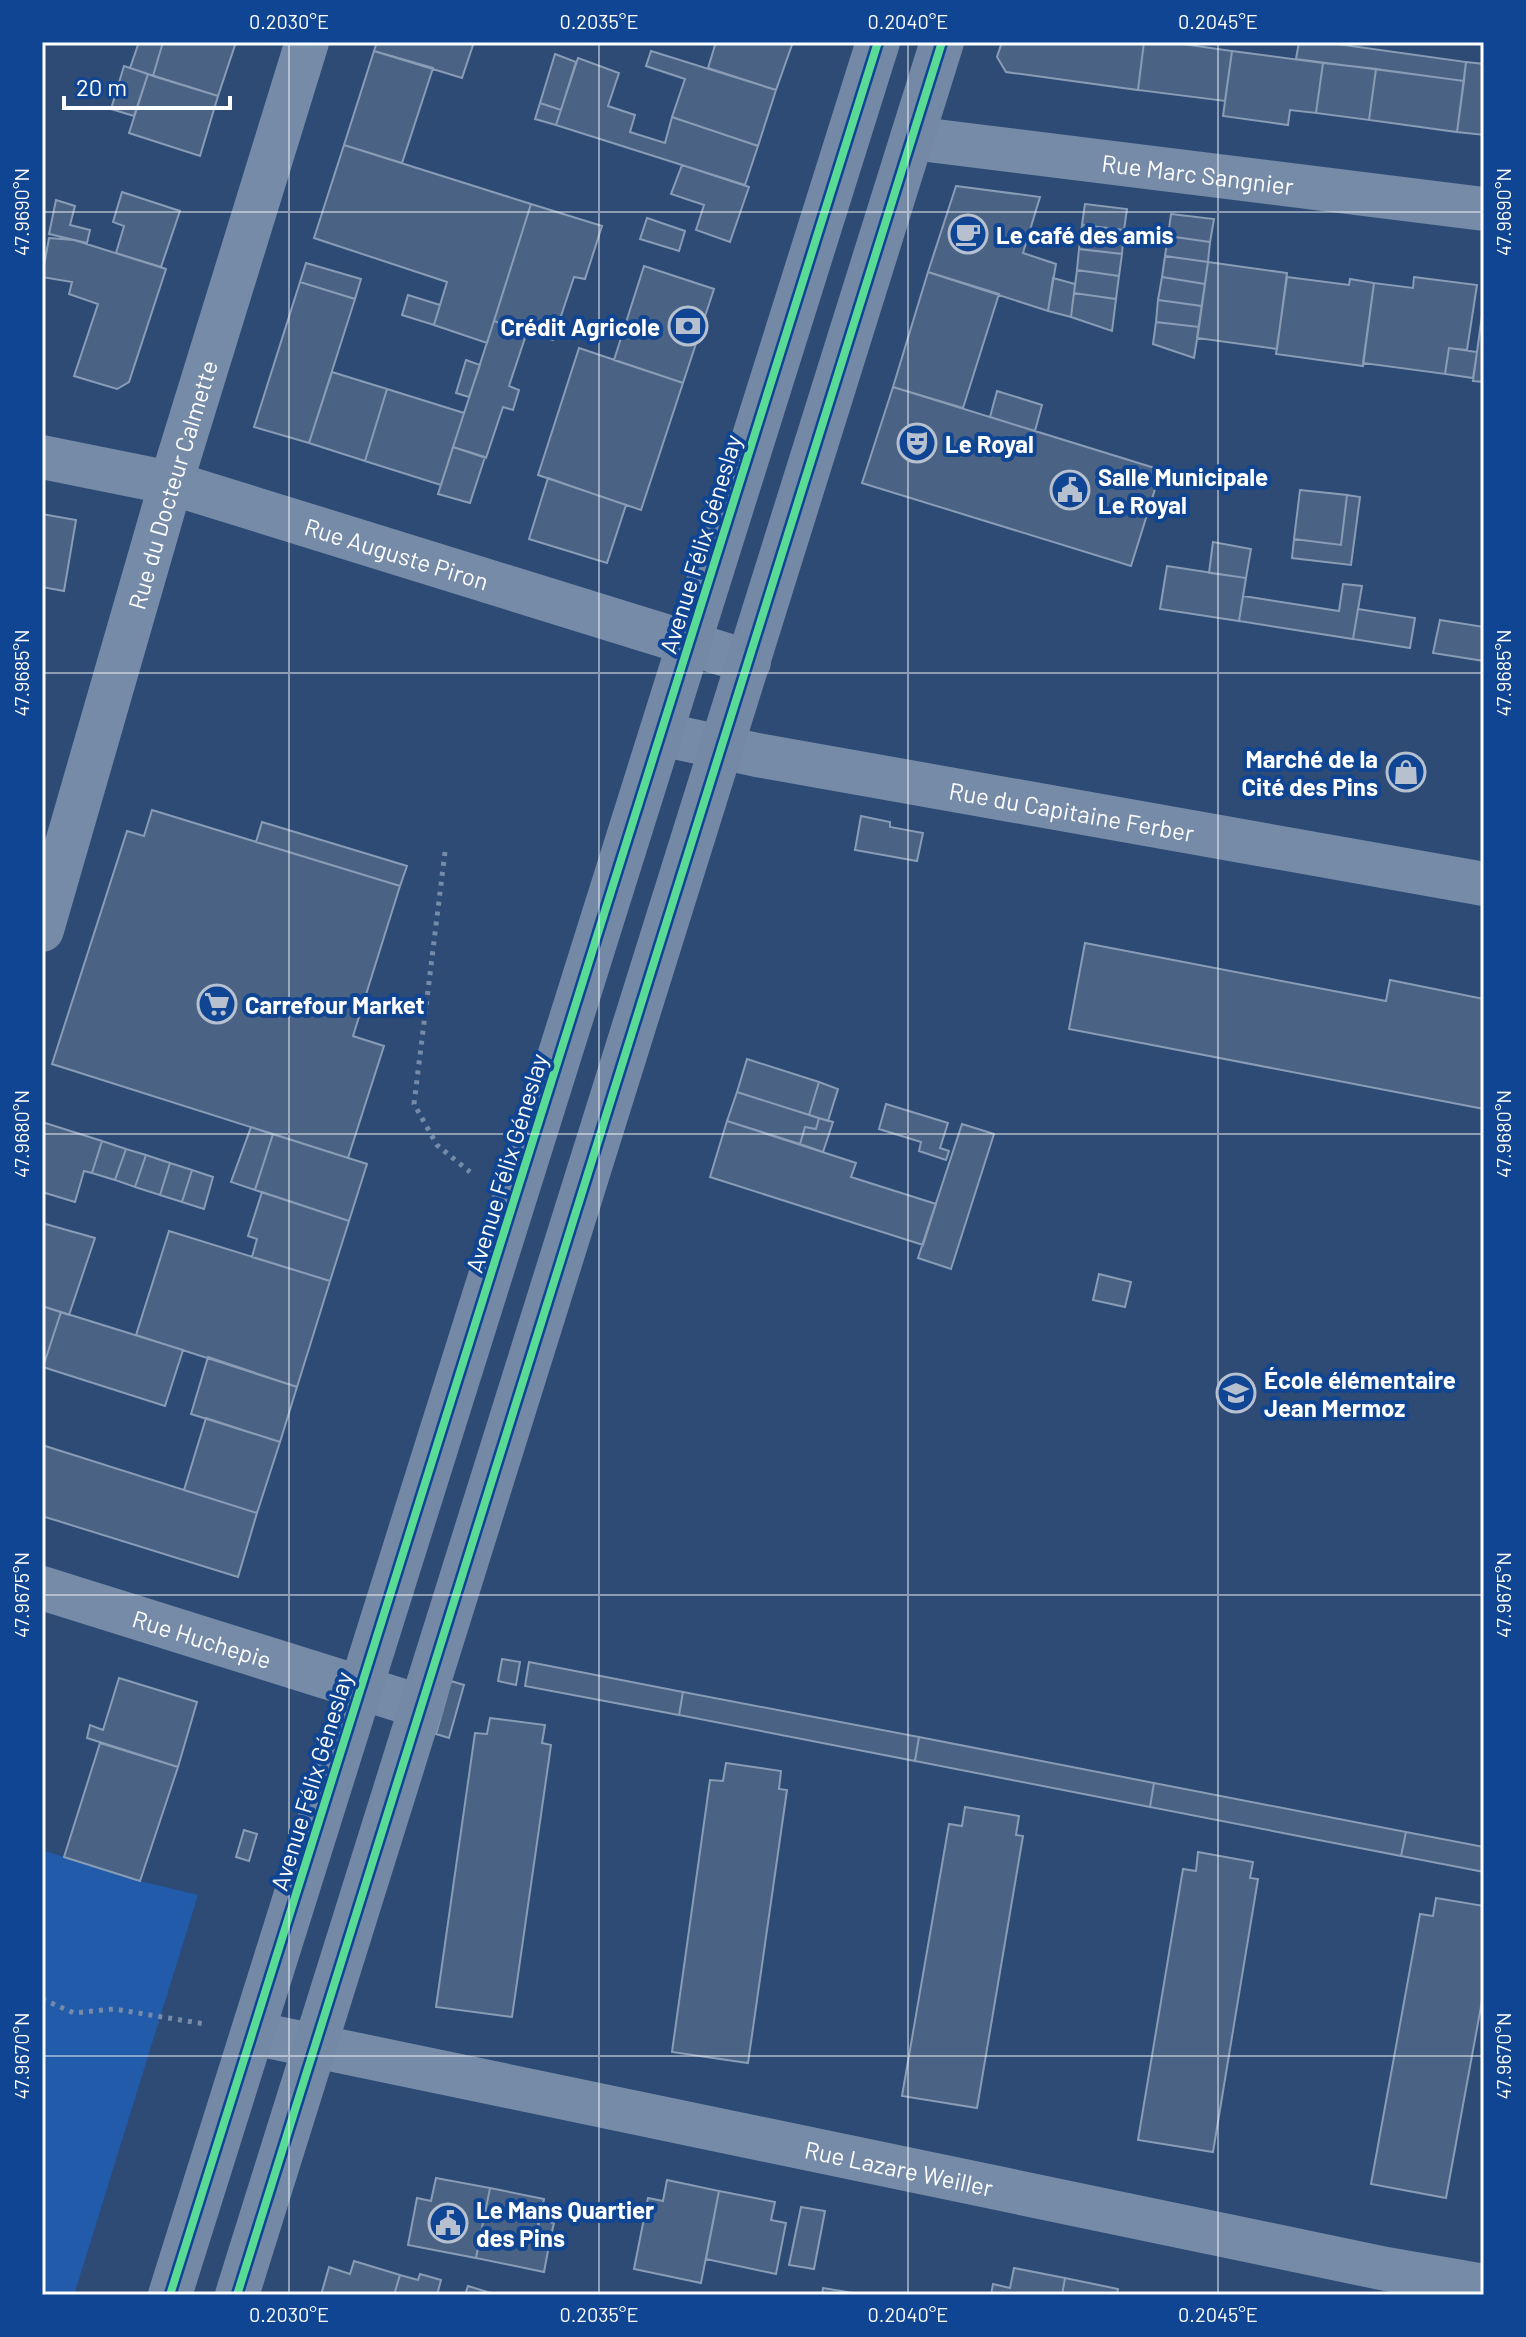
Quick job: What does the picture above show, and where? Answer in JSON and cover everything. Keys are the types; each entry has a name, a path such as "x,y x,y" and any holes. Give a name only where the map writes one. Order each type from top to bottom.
{"main road":[{"name":"Avenue Félix Géneslay","path":"170,2295 878,42"},
{"path":"237,2295 942,42"}],"street":[{"name":"Rue du Docteur Calmette","path":"42,930 171,483 307,42"},
{"name":"Rue Marc Sangnier","path":"912,138 1484,209"},
{"name":"Rue Auguste Piron","path":"42,457 171,483 749,662"},
{"name":"Rue du Capitaine Ferber","path":"661,734 757,755 1484,884"},
{"name":"Rue Huchepie","path":"42,1588 422,1707"},
{"name":"Rue Lazare Weiller","path":"253,2033 1383,2282 1484,2286"}],"path":[{"path":"445,852 414,1104 437,1145 513,1207"},
{"path":"42,1999 74,2013 114,2009 253,2033"}],"shaded area":[{"path":"42,1850 140,1881 198,1895 74,2295 42,2295"}],"building":[{"path":"139,42 163,42 153,76 130,68"},
{"path":"163,42 236,42 218,96 153,76"},
{"path":"377,42 474,42 462,78 374,51"},
{"path":"716,42 793,42 776,90 708,68"},
{"path":"1002,42 1144,42 1138,90 1006,72 997,57"},
{"path":"1144,42 1169,42 1232,51 1225,101 1138,90"},
{"path":"1299,42 1323,42 1466,62 1464,81 1296,59"},
{"path":"374,51 433,68 402,163 344,145"},
{"path":"651,51 776,90 758,146 672,117 685,79 646,66"},
{"path":"1232,51 1323,63 1316,113 1290,110 1288,125 1223,116"},
{"path":"555,54 576,62 561,110 540,103"},
{"path":"578,58 619,73 608,106 635,115 630,132 665,143 672,117 758,146 745,185 556,125"},
{"path":"1466,62 1484,64 1484,135 1457,132"},
{"path":"1323,63 1376,69 1369,120 1316,113"},
{"path":"124,66 148,74 134,116 111,109"},
{"path":"1376,69 1464,81 1457,132 1369,120"},
{"path":"148,74 218,96 200,156 129,133"},
{"path":"540,103 561,110 556,125 535,119"},
{"path":"344,145 531,204 487,343 434,325 447,282 314,238"},
{"path":"682,165 749,187 730,242 696,230 704,205 671,194"},
{"path":"956,186 1040,197 1023,253 1056,264 1048,311 928,272"},
{"path":"122,192 180,211 161,267 116,253 124,226 113,222"},
{"path":"56,200 75,206 70,225 90,230 87,243 49,234"},
{"path":"531,204 602,226 585,279 574,277 553,340 494,321"},
{"path":"1085,204 1127,209 1124,230 1082,225"},
{"path":"1171,214 1214,219 1210,242 1168,236"},
{"path":"647,218 685,231 679,251 640,239"},
{"path":"1082,225 1124,230 1122,254 1079,249"},
{"path":"1168,236 1210,242 1208,262 1165,256"},
{"path":"49,238 74,240 166,269 129,382 117,389 74,376 98,304 69,294 72,282 42,277"},
{"path":"1079,249 1122,254 1119,276 1077,270"},
{"path":"1165,256 1208,262 1205,284 1162,277"},
{"path":"1208,262 1287,273 1277,349 1197,338"},
{"path":"306,263 361,279 355,299 300,282"},
{"path":"644,266 714,289 683,383 614,360"},
{"path":"1077,270 1119,276 1116,299 1074,293"},
{"path":"928,272 999,294 963,408 893,387"},
{"path":"1162,277 1205,284 1202,306 1158,300"},
{"path":"1287,277 1349,285 1350,279 1374,283 1363,366 1276,354"},
{"path":"1414,277 1477,285 1467,350 1449,348 1445,374 1363,363 1374,283 1413,288"},
{"path":"1053,278 1075,284 1071,317 1048,311"},
{"path":"300,282 355,299 309,443 254,427"},
{"path":"1074,293 1116,299 1112,331 1071,317"},
{"path":"408,295 440,305 434,325 402,315"},
{"path":"1158,300 1202,306 1199,327 1156,322"},
{"path":"1484,301 1484,382 1473,381"},
{"path":"494,321 527,332 509,386 519,390 513,410 503,407 486,458 453,447"},
{"path":"1156,322 1199,327 1194,358 1153,344"},
{"path":"579,348 683,383 641,510 538,475"},
{"path":"1449,348 1477,352 1473,378 1445,374"},
{"path":"466,360 480,365 469,397 456,393"},
{"path":"332,372 387,389 365,461 309,443"},
{"path":"893,387 1161,470 1131,566 862,483"},
{"path":"387,389 464,413 441,485 365,461"},
{"path":"997,391 1042,405 1035,431 990,417"},
{"path":"453,447 485,457 470,503 438,494"},
{"path":"548,478 626,505 607,563 529,539"},
{"path":"1300,490 1347,495 1341,545 1294,539"},
{"path":"1347,495 1360,497 1351,565 1292,558 1294,539 1341,545"},
{"path":"42,514 76,520 64,591 42,587"},
{"path":"1213,542 1251,549 1246,578 1209,573"},
{"path":"1167,566 1246,578 1239,621 1160,609"},
{"path":"1343,584 1362,586 1353,639 1239,621 1243,596 1339,611"},
{"path":"1358,609 1415,618 1410,648 1353,639"},
{"path":"1440,620 1484,627 1484,661 1433,653"},
{"name":"Carrefour Market","path":"152,810 400,886 353,1036 384,1046 348,1158 52,1064 127,831 144,836"},
{"path":"861,816 890,822 890,827 923,833 917,861 855,850"},
{"path":"262,822 407,866 400,886 256,842"},
{"path":"1085,943 1386,1001 1390,980 1484,999 1484,1109 1069,1029"},
{"path":"747,1059 819,1082 809,1115 737,1092"},
{"path":"819,1082 838,1089 828,1121 809,1115"},
{"path":"737,1092 819,1118 816,1129 805,1127 800,1144 727,1121"},
{"path":"886,1104 948,1123 940,1148 949,1151 946,1160 919,1151 921,1142 879,1129"},
{"path":"819,1118 833,1122 823,1152 800,1144 805,1127 816,1129"},
{"path":"727,1121 856,1163 851,1177 936,1204 923,1245 710,1177"},
{"path":"42,1122 102,1141 92,1173 84,1171 75,1202 42,1192"},
{"path":"962,1124 994,1134 951,1269 918,1258"},
{"path":"251,1127 273,1134 255,1190 231,1182"},
{"path":"273,1134 367,1164 349,1221 255,1190"},
{"path":"102,1141 126,1149 115,1180 92,1173"},
{"path":"126,1149 146,1155 135,1187 115,1180"},
{"path":"146,1155 170,1163 160,1195 135,1187"},
{"path":"170,1163 192,1170 182,1202 160,1195"},
{"path":"192,1170 213,1177 204,1209 182,1202"},
{"path":"262,1192 349,1221 330,1281 252,1257 257,1239 248,1236"},
{"path":"42,1223 95,1238 69,1315 42,1306"},
{"path":"169,1231 330,1281 297,1387 136,1335"},
{"path":"1099,1274 1131,1282 1125,1307 1093,1300"},
{"path":"42,1306 61,1312 43,1367 42,1367"},
{"path":"61,1312 183,1350 165,1406 43,1367"},
{"path":"208,1357 297,1387 280,1442 191,1414"},
{"path":"206,1418 280,1442 257,1513 184,1490"},
{"path":"42,1445 257,1513 238,1577 42,1516"},
{"path":"502,1659 520,1662 516,1685 498,1681"},
{"path":"529,1662 683,1692 679,1715 525,1686"},
{"path":"119,1678 197,1702 178,1767 87,1738 90,1725 103,1730"},
{"path":"451,1681 464,1685 449,1738 436,1734"},
{"path":"683,1692 919,1737 915,1761 679,1715"},
{"path":"490,1718 545,1725 542,1743 551,1745 512,2017 436,2007 475,1733 487,1734"},
{"path":"919,1737 1154,1783 1150,1807 915,1761"},
{"path":"100,1743 178,1767 140,1881 64,1857"},
{"path":"726,1763 781,1771 779,1789 787,1790 748,2063 672,2052 710,1780 723,1781"},
{"path":"1154,1783 1406,1832 1401,1856 1150,1807"},
{"path":"965,1807 1019,1816 1016,1835 1023,1836 977,2108 902,2096 949,1824 962,1826"},
{"path":"244,1830 257,1834 249,1861 236,1857"},
{"path":"1406,1832 1484,1847 1484,1872 1401,1856"},
{"path":"1198,1852 1253,1862 1250,1878 1258,1879 1213,2152 1138,2140 1183,1869 1196,1871"},
{"path":"1436,1898 1484,1906 1484,1990 1446,2198 1371,2184 1420,1914 1433,1916"},
{"name":"Le Mans Quartier des Pins","path":"436,2178 490,2188 476,2258 408,2245 417,2198 431,2201"},
{"path":"667,2180 719,2191 701,2283 634,2269 648,2198 663,2201"},
{"path":"490,2188 544,2199 536,2237 550,2240 544,2272 476,2258"},
{"path":"719,2191 775,2202 771,2220 786,2223 776,2274 706,2259"},
{"path":"801,2207 825,2211 814,2269 789,2265"},
{"path":"539,2220 554,2223 550,2240 536,2237"},
{"path":"354,2261 400,2275 394,2295 321,2295 329,2267 350,2274"},
{"path":"1014,2268 1065,2278 1062,2295 991,2295 993,2284 1010,2288"},
{"path":"420,2274 441,2280 437,2295 394,2295 400,2275 418,2280"},
{"path":"1065,2278 1118,2289 1117,2295 1062,2295"},
{"path":"468,2286 491,2293 465,2295"},
{"path":"823,2288 865,2295 822,2295"}],"cycle path":[{"path":"170,2295 878,42"},
{"path":"237,2295 942,42"}],"place":[{"name":"Le café des amis","path":"968,234"},
{"name":"Crédit Agricole","path":"688,326"},
{"name":"Le Royal","path":"917,443"},
{"name":"Salle Municipale Le Royal","path":"1070,490"},
{"name":"Marché de la Cité des Pins","path":"1406,772"},
{"name":"Carrefour Market","path":"217,1004"},
{"name":"École élémentaire Jean Mermoz","path":"1236,1393"},
{"name":"Le Mans Quartier des Pins","path":"448,2223"}]}
